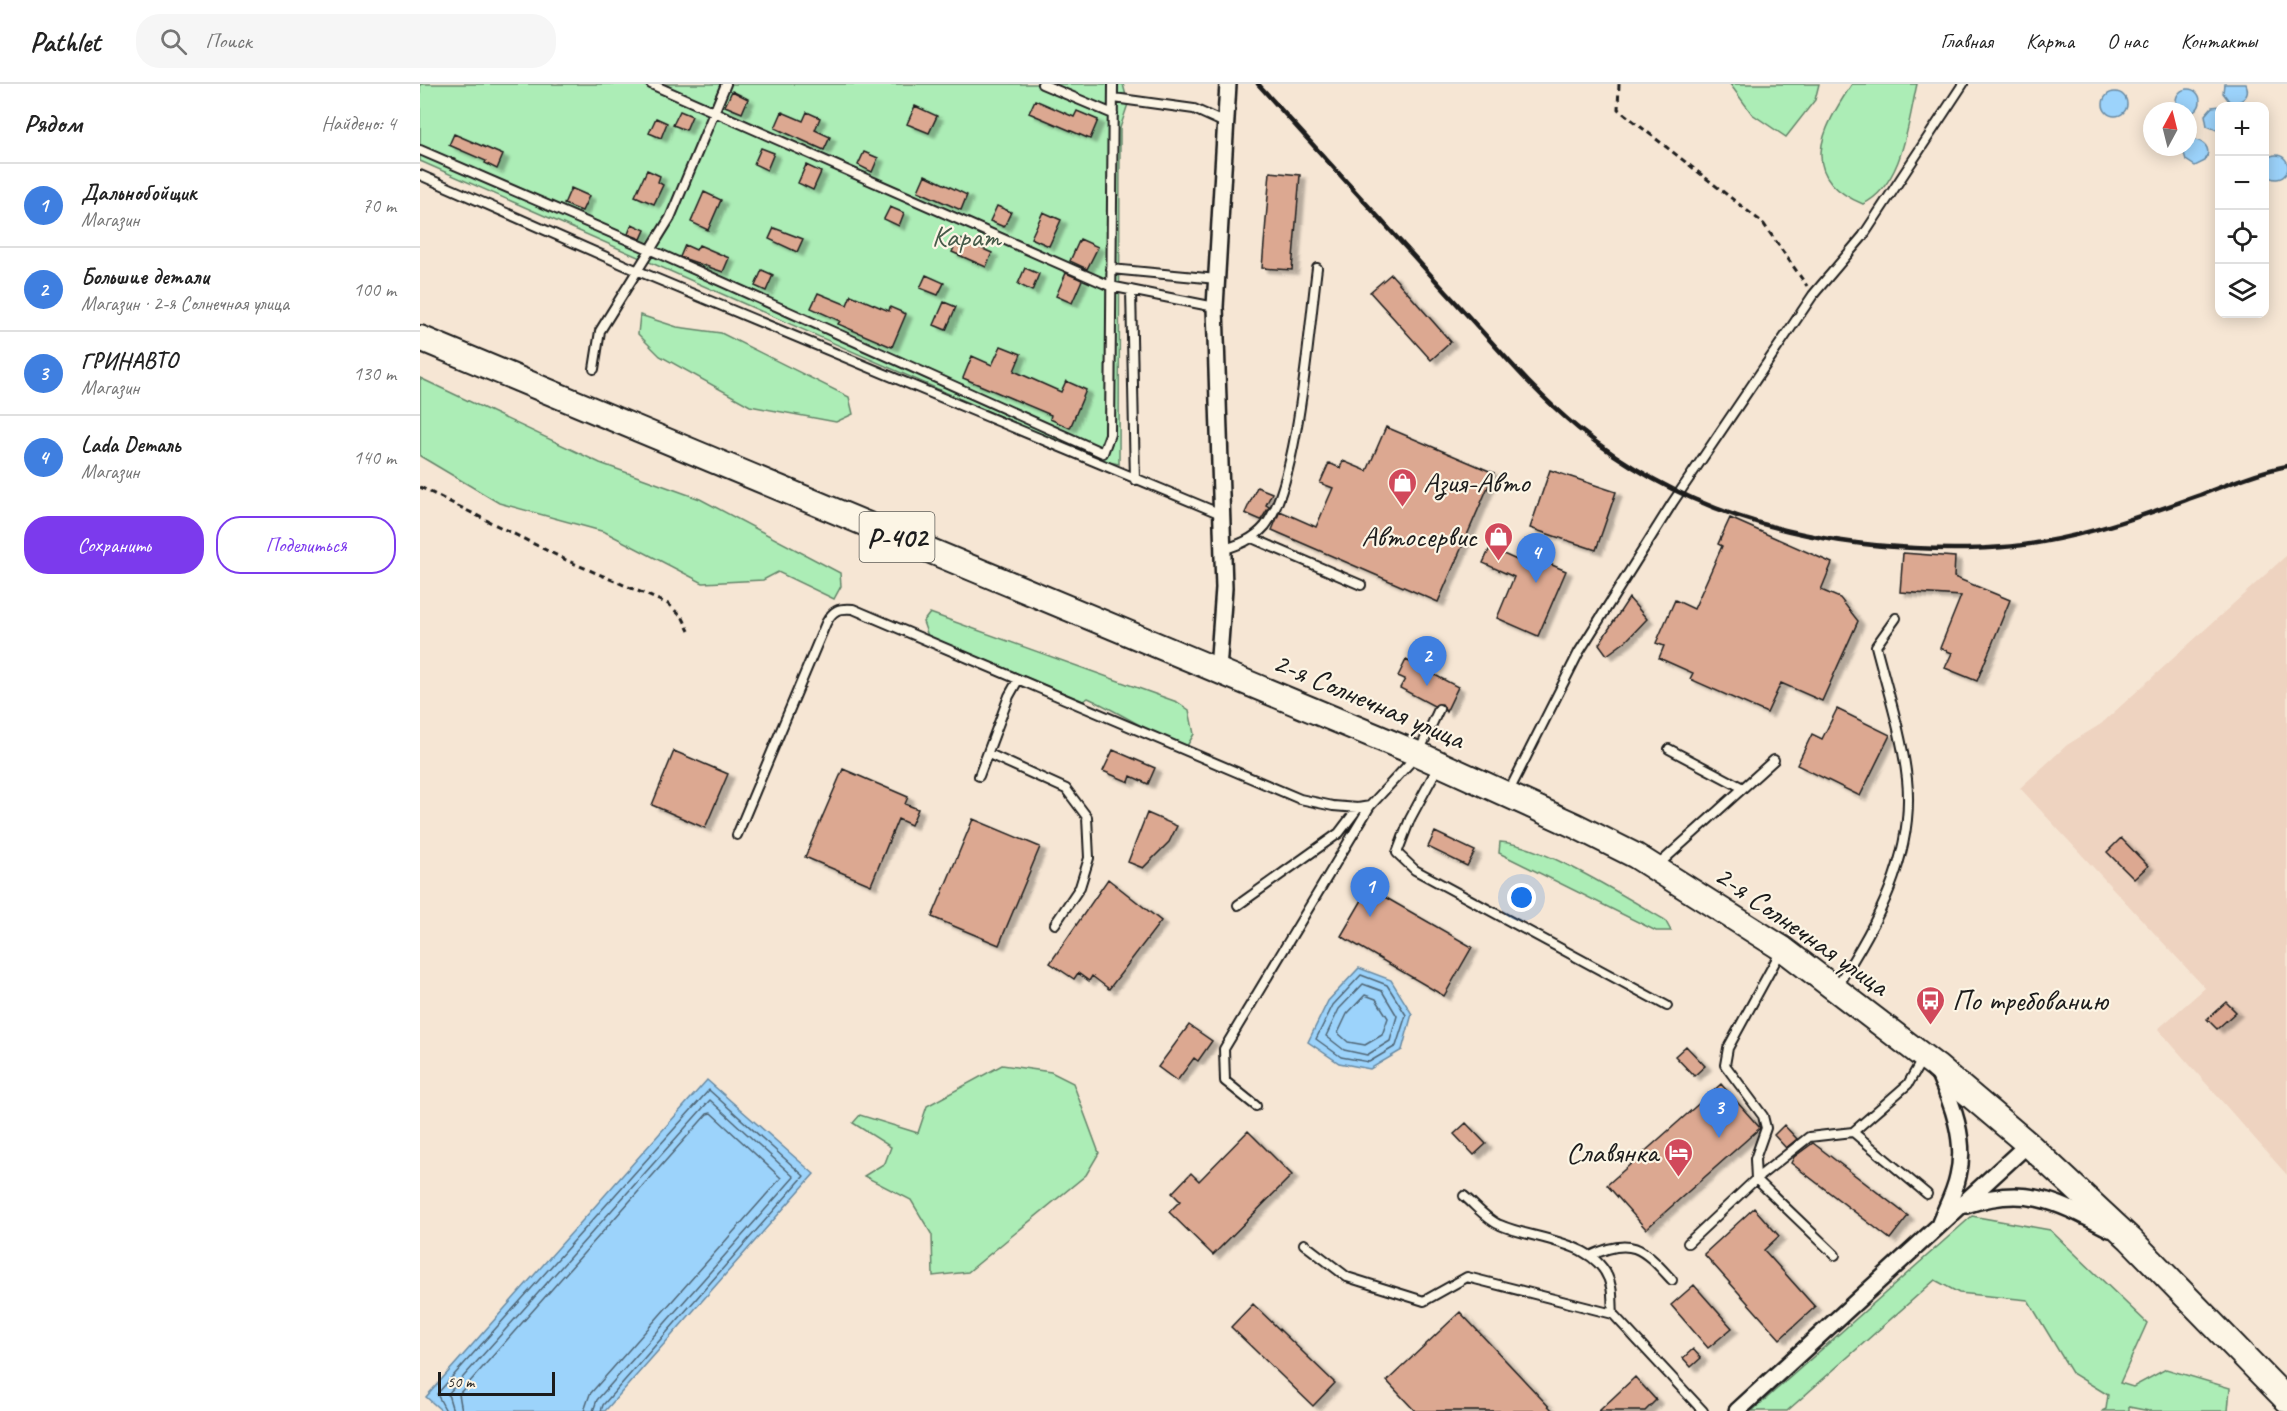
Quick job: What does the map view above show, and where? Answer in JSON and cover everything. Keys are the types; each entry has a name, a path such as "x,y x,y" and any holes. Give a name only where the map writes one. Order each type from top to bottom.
{"main road":[{"name":"Р-402","path":"420,338 1218,670"},
{"name":"2-я Солнечная улица","path":"1218,670 1429,759 1576,826 1655,868 1783,948 1930,1062 2028,1144 2130,1239 2287,1400"}],"street":[{"path":"1218,670 1224,588 1215,307 1228,84"},
{"path":"1930,1062 1954,1116 1960,1136 1959,1175 1938,1227"},
{"path":"1737,1411 2028,1144"},
{"path":"1960,1208 1988,1198 2023,1195 2076,1212 2130,1239"}],"lane":[{"path":"651,84 1110,286 1215,307"},
{"path":"594,369 600,331 621,292 638,271 670,218 726,84"},
{"path":"1042,84 1113,114"},
{"path":"420,150 651,250 1103,453 1110,434 1113,84"},
{"path":"1508,794 1580,652 1609,603 1704,455 1813,295 1863,236 1963,84"},
{"path":"1114,98 1194,109 1225,123"},
{"path":"420,176 638,271 1221,514"},
{"path":"1222,550 1252,538 1266,525 1281,491 1292,455 1317,268"},
{"path":"1111,269 1217,279"},
{"path":"1131,290 1135,480"},
{"path":"1252,538 1361,585"},
{"path":"737,835 831,613 841,608 853,609 1300,799 1358,808 1370,806"},
{"path":"1835,988 1866,942 1891,886 1905,825 1907,781 1876,646 1896,618"},
{"path":"979,776 1009,696 1018,680"},
{"path":"1439,709 1429,759 1397,853 1415,870 1667,1006"},
{"path":"1669,749 1743,788"},
{"path":"989,753 1066,789 1087,817 1089,858 1080,887 1055,924"},
{"path":"1256,1106 1225,1081 1224,1049 1370,806 1429,759"},
{"path":"1655,868 1774,760"},
{"path":"1238,905 1339,833 1358,808"},
{"path":"1783,948 1728,1048 1725,1065 1763,1116 1766,1128 1755,1159 1756,1179 1835,1255"},
{"path":"1688,1243 1756,1179 1809,1137 1853,1132 1930,1062"},
{"path":"1853,1132 1927,1194"},
{"path":"1464,1196 1498,1225 1575,1248 1590,1256 1599,1265 1611,1285 1613,1314"},
{"path":"1304,1244 1347,1277 1424,1301 1467,1277 1613,1314 1703,1411"},
{"path":"1590,1256 1603,1250 1628,1247 1644,1250 1672,1280"}],"path":[{"path":"1619,84 1618,109 1763,223 1813,295"},
{"path":"420,487 556,555 668,604 683,618 689,631"}],"shaded area":[{"path":"2287,555 2287,1175 2158,1029 2205,988 2020,788 2067,745 2101,724"}],"green space":[{"name":"Карат","path":"420,84 1123,84 1128,104 1120,128 1119,464 1099,460 420,161"},
{"path":"1730,84 1819,84 1815,100 1786,137 1752,114"},
{"path":"1852,84 1917,84 1907,134 1895,168 1887,183 1863,204 1842,193 1829,180 1822,166 1821,151 1824,135 1831,118"},
{"path":"640,315 677,327 721,333 849,397 853,414 836,422 750,406 660,356 638,334"},
{"path":"420,378 600,463 700,499 840,573 841,586 834,599 778,572 763,580 703,583 605,532 499,503 420,456"},
{"path":"930,613 1177,702 1189,710 1194,734 1187,746 1182,747 1088,698 1083,701 928,636 923,622"},
{"path":"1500,842 1539,852 1584,873 1665,920 1671,931 1656,931 1499,853"},
{"path":"1002,1065 1051,1072 1073,1083 1099,1153 1086,1175 968,1272 933,1276 932,1235 911,1200 864,1176 885,1163 891,1147 853,1123 860,1115 918,1133 927,1106"},
{"path":"1972,1216 2050,1230 2147,1323 2120,1383 2133,1387 2166,1369 2230,1388 2228,1411 2149,1411 2129,1407 2129,1411 2102,1411 2106,1409 2108,1395 2072,1373 2028,1300 1959,1293 1935,1280 1787,1411 1752,1411"}],"water":[{"path":"2224,84 2246,84 2246,96 2241,101 2229,101 2223,93"},
{"path":"2183,90 2193,90 2199,96 2197,110 2197,102 2176,102 2179,92"},
{"path":"2115,92 2124,95 2127,104 2124,113 2115,116 2106,113 2103,104 2106,95"},
{"path":"2215,107 2215,129 2207,126 2205,115"},
{"path":"2197,140 2205,145 2208,154 2205,161 2195,166 2186,160 2185,156 2197,156"},
{"path":"2281,156 2287,162 2285,176 2276,179 2269,177 2269,157"},
{"path":"1359,968 1391,980 1412,1014 1402,1050 1370,1069 1339,1063 1308,1042 1328,1001"},
{"path":"707,1080 814,1174 605,1411 442,1411 426,1397"}],"building":[{"path":"732,91 748,99 742,113 725,106"},
{"path":"1035,100 1074,117 1077,111 1098,120 1090,139 1029,113"},
{"path":"915,106 937,116 929,133 907,124"},
{"path":"680,111 692,116 686,130 673,125"},
{"path":"782,112 803,121 807,112 820,118 815,130 830,137 824,150 775,128"},
{"path":"656,118 667,123 661,138 649,133"},
{"path":"454,134 503,155 497,169 485,163 486,161 449,145"},
{"path":"761,148 774,153 767,170 754,164"},
{"path":"864,152 878,158 872,172 858,165"},
{"path":"806,165 821,172 813,190 798,183"},
{"path":"647,170 660,176 658,182 663,185 654,204 635,196"},
{"path":"1270,172 1300,175 1292,270 1262,268"},
{"path":"925,175 967,195 961,210 918,191"},
{"path":"571,188 589,196 582,211 564,204"},
{"path":"704,192 721,200 708,230 691,222"},
{"path":"997,206 1011,212 1004,227 990,221"},
{"path":"890,207 904,213 899,226 884,219"},
{"path":"1043,212 1061,220 1049,246 1031,238"},
{"path":"632,224 645,230 641,239 628,234"},
{"path":"774,228 803,239 797,252 769,239"},
{"path":"958,238 992,253 986,267 952,252"},
{"path":"1080,239 1098,247 1087,269 1070,261"},
{"path":"685,245 696,250 699,245 729,258 723,272 680,257"},
{"path":"1025,268 1039,274 1032,291 1018,284"},
{"path":"762,270 773,275 766,291 755,286"},
{"path":"1066,273 1082,280 1072,303 1056,296"},
{"path":"1391,274 1451,342 1431,360 1370,292"},
{"path":"926,275 944,283 938,295 920,288"},
{"path":"818,293 847,305 851,295 889,311 890,307 906,314 892,347 838,324 840,321 811,308"},
{"path":"944,302 956,307 946,330 934,325"},
{"path":"1001,346 1021,354 1014,371 1061,392 1066,381 1086,390 1070,428 1050,419 1051,415 963,378 972,356 992,365"},
{"name":"Азия-Авто","path":"1386,427 1494,473 1438,602 1272,530 1280,511 1316,527 1333,488 1320,483 1329,463 1340,468 1343,461 1367,471"},
{"path":"1550,470 1616,492 1596,550 1530,528"},
{"path":"1257,487 1272,493 1266,505 1269,507 1261,520 1245,513"},
{"path":"1730,518 1832,563 1821,590 1840,598 1858,621 1822,701 1781,683 1767,713 1690,679 1693,673 1659,658 1664,646 1656,643 1675,600 1694,609 1722,546 1718,544"},
{"path":"1490,548 1521,562 1524,553 1566,571 1538,636 1497,618 1514,577 1483,563"},
{"path":"1903,553 1955,557 1954,577 2010,600 1977,681 1945,668 1952,653 1940,648 1961,596 1900,592"},
{"path":"1629,598 1647,619 1626,641 1607,655 1599,644"},
{"path":"1406,660 1458,687 1446,712 1442,704 1434,706 1400,688 1405,679 1398,676"},
{"path":"1837,709 1890,735 1860,796 1797,765 1812,734 1822,739"},
{"path":"1113,750 1155,768 1148,784 1131,776 1129,782 1103,771"},
{"path":"674,751 728,774 705,828 652,805"},
{"path":"843,769 908,797 905,804 918,809 911,825 898,819 871,885 805,857"},
{"path":"1147,813 1177,826 1169,842 1143,868 1128,862"},
{"path":"973,819 1040,847 999,945 932,917"},
{"path":"1435,832 1475,851 1467,866 1428,847"},
{"path":"2121,838 2148,866 2134,879 2107,852"},
{"path":"1108,879 1161,921 1109,989 1092,976 1089,981 1078,973 1074,979 1050,963"},
{"path":"1369,888 1472,947 1444,996 1341,936"},
{"path":"2226,1002 2236,1012 2217,1029 2207,1019"},
{"path":"1189,1025 1212,1041 1198,1061 1194,1058 1177,1081 1158,1067"},
{"path":"1686,1046 1705,1066 1694,1076 1675,1056"},
{"path":"1721,1084 1760,1128 1646,1229 1607,1185"},
{"path":"1466,1123 1486,1144 1474,1155 1454,1134"},
{"path":"1784,1125 1797,1139 1786,1148 1774,1135"},
{"path":"1248,1131 1292,1175 1213,1255 1169,1212 1180,1201 1172,1193 1191,1173 1199,1181"},
{"path":"1813,1143 1908,1216 1890,1239 1791,1163 1794,1157"},
{"path":"1754,1208 1779,1236 1764,1250 1815,1307 1780,1339 1704,1254"},
{"path":"1694,1285 1732,1328 1708,1348 1671,1305"},
{"path":"1253,1304 1335,1383 1313,1406 1231,1327"},
{"path":"1460,1312 1553,1411 1415,1411 1387,1381"},
{"path":"1693,1349 1701,1358 1691,1367 1683,1358"},
{"path":"1635,1377 1656,1400 1645,1411 1599,1411"}],"railway":[{"path":"1258,84 1511,363 1561,414 1616,457 1655,480 1695,500 1737,516 1779,529 1868,544 1946,549 2010,547 2102,528 2254,475 2287,466"}],"place":[{"name":"Азия-Авто","path":"1402,508"},
{"name":"Автосервис","path":"1498,562"},
{"name":"Lada Dеталь","path":"1536,583"},
{"name":"Большие детали","path":"1427,686"},
{"name":"Дальнобойщик","path":"1370,917"},
{"name":"По требованию","path":"1931,1026"},
{"name":"ГРИНАВТО","path":"1719,1138"},
{"name":"Славянка","path":"1679,1178"}]}
